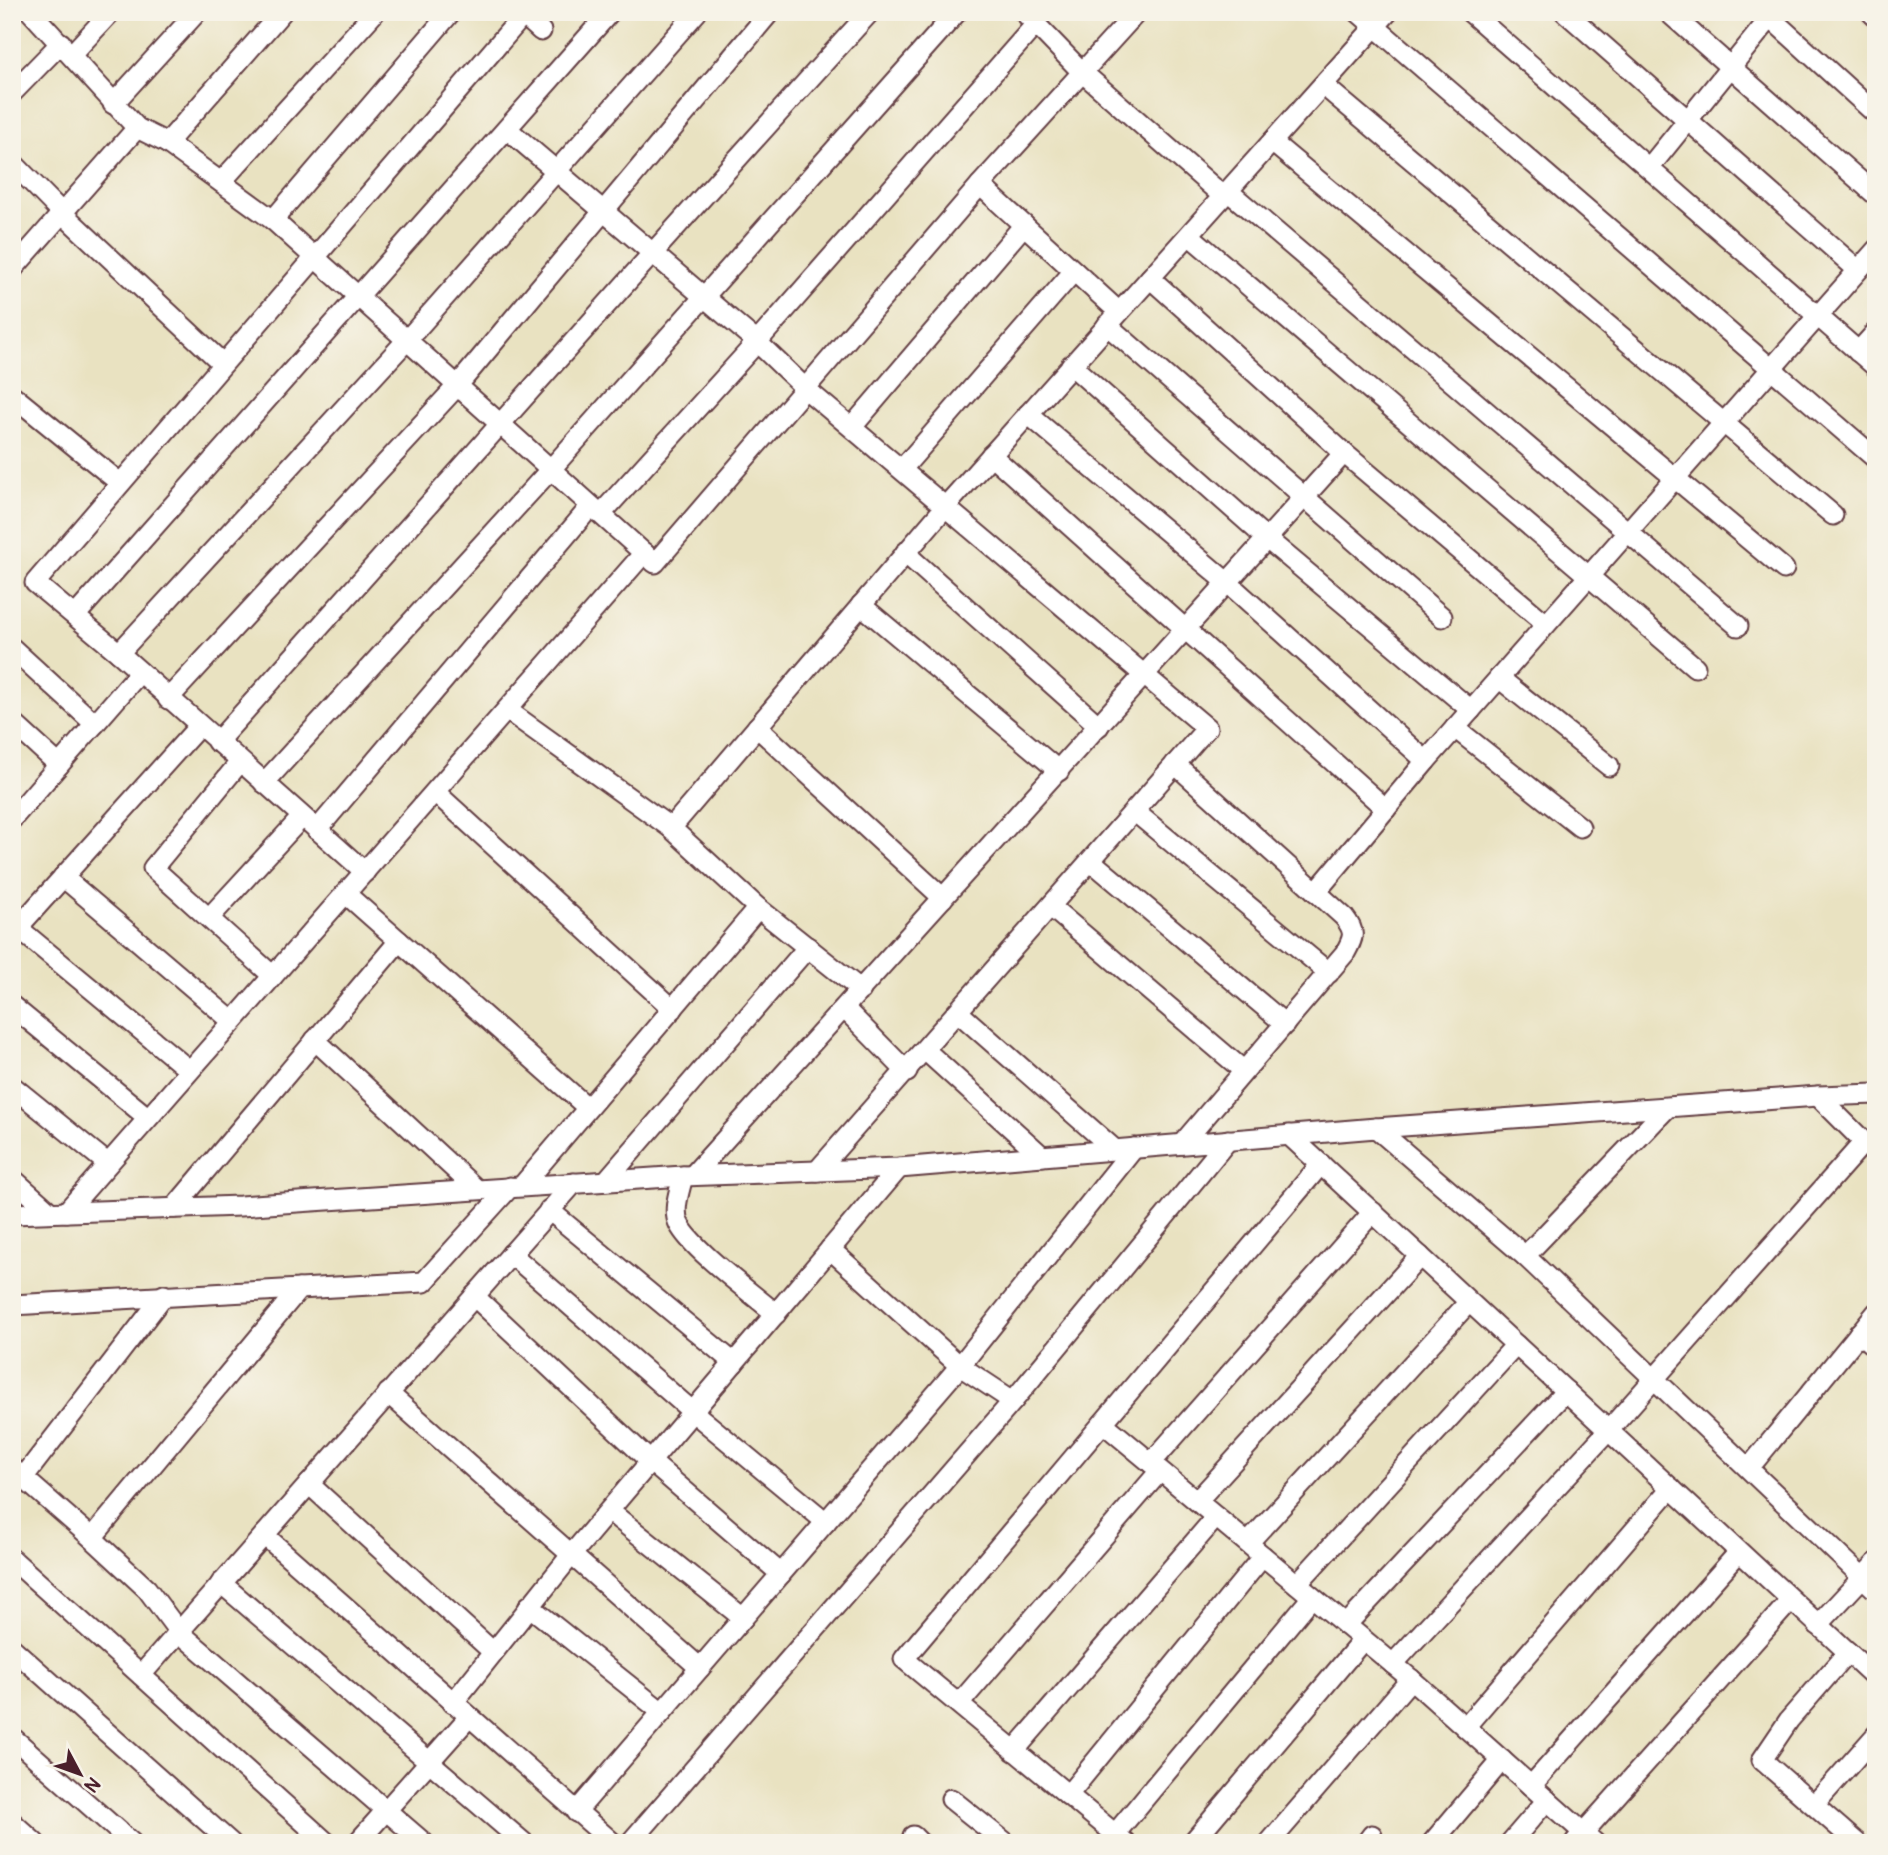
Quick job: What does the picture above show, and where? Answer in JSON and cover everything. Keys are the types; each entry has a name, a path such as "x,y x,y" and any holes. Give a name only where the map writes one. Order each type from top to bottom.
{"street":[{"path":"31,12 137,128 167,143 273,220 655,563 807,390 980,185 1136,12"},
{"path":"12,93 111,12"},
{"path":"113,104 197,12"},
{"path":"167,143 282,12"},
{"path":"220,182 375,12"},
{"path":"273,220 451,12"},
{"path":"75,616 610,12"},
{"path":"119,653 407,340 697,12"},
{"path":"168,699 458,385 770,12"},
{"path":"217,742 502,425 651,252 870,12"},
{"path":"264,783 551,469 957,12"},
{"path":"1358,12 1382,20 1770,369 1875,458"},
{"path":"1470,12 1876,367"},
{"path":"1566,12 1858,270"},
{"path":"1668,12 1876,195"},
{"path":"1871,12 1876,17"},
{"path":"365,872 119,653 34,583 523,13 541,31"},
{"path":"1649,168 1769,14 1876,114"},
{"path":"317,830 596,510 757,342 1030,18 1082,72 1738,626"},
{"path":"671,828 946,506 1382,20"},
{"path":"1323,85 1833,515"},
{"path":"12,270 137,128"},
{"path":"507,130 757,342 807,390 1207,728 926,1051 817,1171"},
{"path":"1272,142 1784,569"},
{"path":"12,162 62,213 222,363"},
{"path":"980,185 1074,271 1113,319 1442,617"},
{"path":"852,428 1024,225"},
{"path":"1189,235 1587,578 1695,667"},
{"path":"1316,891 1426,761 1876,250"},
{"path":"902,469 1074,271"},
{"path":"1150,278 1344,453 1546,624"},
{"path":"1858,352 1876,332"},
{"path":"1072,365 1268,539 1471,710"},
{"path":"12,394 120,483"},
{"path":"1028,414 1228,583 1426,761"},
{"path":"776,1314 697,1245 679,1225 676,1212 688,1176 861,990 1344,453"},
{"path":"991,455 1387,809"},
{"path":"58,1212 107,1163 346,894 644,552"},
{"path":"905,553 1099,726"},
{"path":"861,605 1059,771"},
{"path":"12,648 95,724"},
{"path":"16,808 60,765 140,672"},
{"path":"1499,678 1609,765"},
{"path":"507,710 671,828 758,908 861,990"},
{"path":"12,722 60,765"},
{"path":"189,1070 15,931 199,726"},
{"path":"757,727 943,898"},
{"path":"1455,728 1580,827"},
{"path":"240,762 153,867 273,976"},
{"path":"1175,764 1316,891 1353,928 1354,937 1345,953 1182,1144"},
{"path":"435,792 673,1009"},
{"path":"1134,811 1329,972"},
{"path":"209,918 302,817"},
{"path":"1091,861 1285,1024"},
{"path":"63,877 232,1021"},
{"path":"346,894 588,1108"},
{"path":"1051,906 1244,1071"},
{"path":"12,1306 424,1282 588,1108 758,908"},
{"path":"174,1208 399,941"},
{"path":"606,1181 808,947"},
{"path":"12,1006 148,1117"},
{"path":"844,1008 907,1072"},
{"path":"958,1013 1124,1149"},
{"path":"315,1040 475,1188"},
{"path":"926,1051 1042,1156"},
{"path":"12,1086 107,1163"},
{"path":"12,1214 174,1208 688,1176 899,1168 1376,1128 1876,1094"},
{"path":"1393,1664 1608,1431 1653,1378 1870,1148 1818,1096"},
{"path":"1525,1256 1667,1108"},
{"path":"1376,1128 1525,1256 1869,1584"},
{"path":"1289,1135 1876,1678"},
{"path":"630,1843 1013,1401 1228,1140"},
{"path":"576,1812 960,1366 1124,1149"},
{"path":"1312,1597 1121,1838 904,1659 1321,1164"},
{"path":"453,1703 572,1554 899,1168"},
{"path":"12,1178 58,1212"},
{"path":"141,1675 574,1183"},
{"path":"550,1210 734,1363"},
{"path":"959,1704 1373,1212"},
{"path":"830,1250 960,1366 1013,1401"},
{"path":"512,1254 693,1412 825,1521"},
{"path":"1197,1501 1420,1256"},
{"path":"92,1538 299,1289"},
{"path":"164,1296 18,1473 147,1589 179,1632 424,1843"},
{"path":"474,1296 651,1462 781,1574"},
{"path":"1248,1543 1469,1302"},
{"path":"1749,1468 1876,1313"},
{"path":"1859,1333 1876,1348"},
{"path":"1297,1584 1516,1345"},
{"path":"1346,1625 1566,1391"},
{"path":"388,1393 700,1668"},
{"path":"1103,1423 1411,1679 1547,1800 1584,1839 1791,1600"},
{"path":"309,1484 492,1651"},
{"path":"1465,1727 1671,1488"},
{"path":"609,1511 743,1618"},
{"path":"1014,1751 1216,1517"},
{"path":"264,1535 613,1843"},
{"path":"1531,1786 1740,1552"},
{"path":"1069,1795 1263,1556"},
{"path":"12,1559 327,1843"},
{"path":"1818,1625 1869,1584 1876,1563"},
{"path":"221,1583 524,1843"},
{"path":"530,1606 662,1712"},
{"path":"1192,1843 1363,1640"},
{"path":"12,1648 230,1843"},
{"path":"1848,1652 1789,1720 1762,1760 1857,1843"},
{"path":"1269,1843 1411,1679"},
{"path":"357,1843 469,1717"},
{"path":"1814,1805 1876,1735"},
{"path":"12,1737 132,1843"},
{"path":"1432,1843 1502,1760"},
{"path":"951,1799 994,1839"},
{"path":"1510,1843 1547,1800"},
{"path":"12,1822 35,1843"}]}
